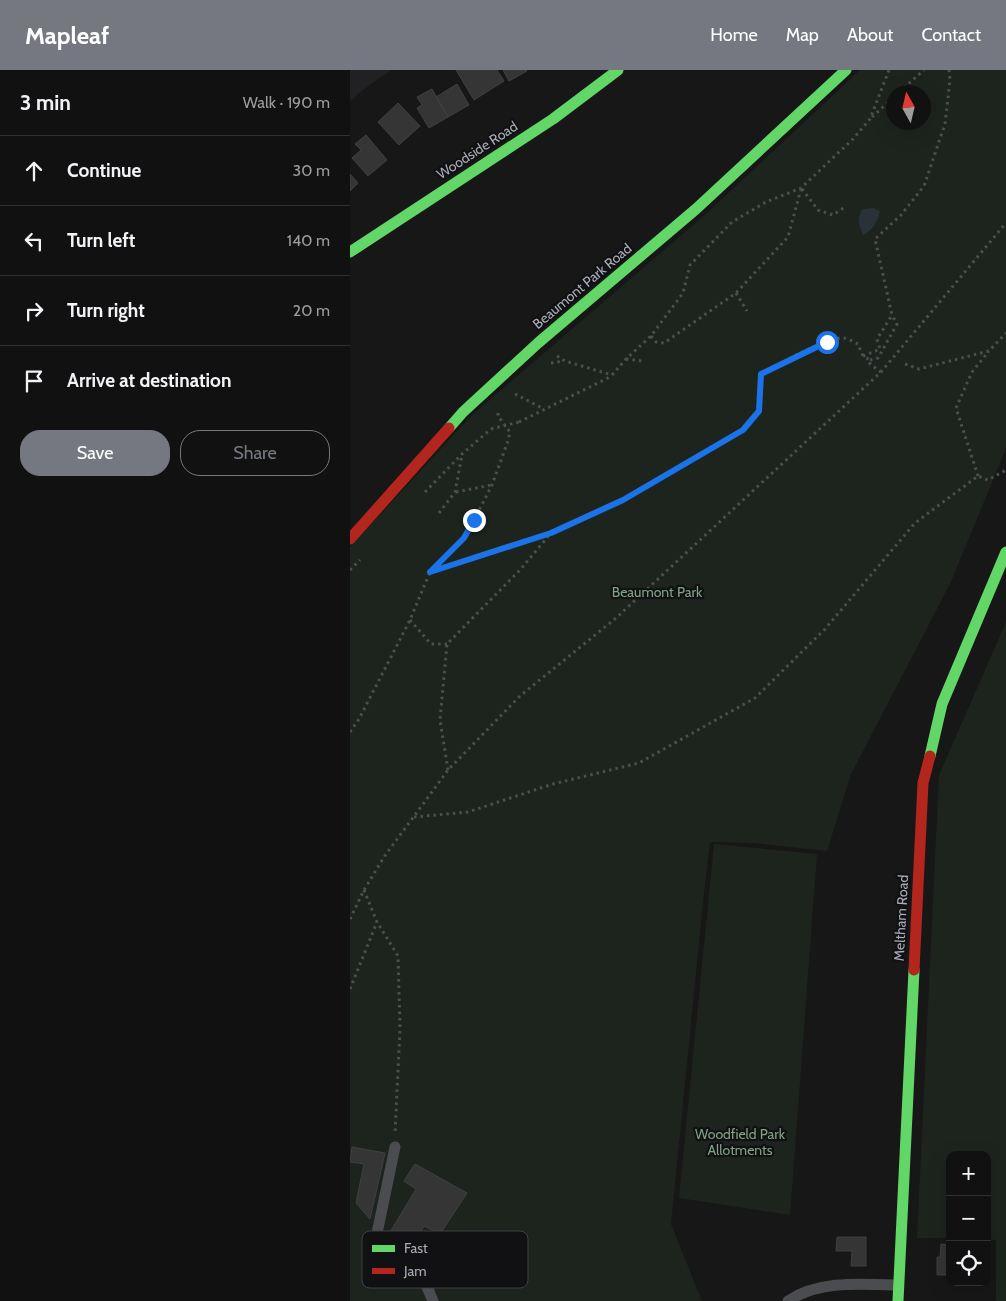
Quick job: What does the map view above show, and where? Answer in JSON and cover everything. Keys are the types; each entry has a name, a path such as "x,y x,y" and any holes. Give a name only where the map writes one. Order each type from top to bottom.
{"street":[{"name":"Woodside Road","path":"350,252 553,119 618,70"},
{"name":"Beaumont Park Road","path":"350,539 463,412 538,343 696,209 846,70"},
{"name":"Meltham Road","path":"898,1301 897,1285 923,783 942,704 1006,552"}],"lane":[{"path":"377,1231 395,1147"},
{"path":"788,1301 817,1288 868,1284 897,1285"},
{"path":"427,1288 433,1301"}],"path":[{"path":"870,119 889,70"},
{"path":"907,85 924,70"},
{"path":"870,360 878,358 897,324 892,316 876,239 901,215 924,186 945,124 950,80 949,70"},
{"path":"422,496 462,454 491,429 519,422 612,375 650,336 683,293 690,266 732,222 766,202 801,188 886,105"},
{"path":"801,188 818,210 833,215 845,207"},
{"path":"650,336 656,342 664,343 736,293 788,237 801,188"},
{"path":"350,919 384,856 448,770 520,696 616,618 881,372 1006,223"},
{"path":"736,293 747,311"},
{"path":"863,356 880,349 877,339 892,316"},
{"path":"978,476 956,408 972,372 1006,333"},
{"path":"430,572 551,533 623,500 743,430 759,411 761,374 827,342 843,337 858,344 863,356 870,360 870,364 881,372"},
{"path":"538,343 565,361 612,375"},
{"path":"905,364 919,369 989,351"},
{"path":"626,359 642,361"},
{"path":"544,364 565,361"},
{"path":"508,390 544,409"},
{"path":"350,732 359,719 410,620 430,572 464,538 492,485 510,432 498,416 497,404"},
{"path":"439,513 455,492 462,454"},
{"path":"978,476 988,480 1006,470"},
{"path":"413,817 468,812 554,784 638,763 755,698 825,629 915,523 978,476"},
{"path":"455,492 492,485"},
{"path":"448,770 440,720 447,644 520,570 551,533"},
{"path":"350,570 361,559"},
{"path":"410,620 431,644 447,644"},
{"path":"364,890 376,922 398,956 400,1029 395,1147"},
{"path":"350,989 376,922"}],"shaded area":[{"path":"350,70 391,70 350,101"},
{"path":"873,208 880,211 878,219 872,228 863,235 859,225 859,215 863,209"}],"green space":[{"name":"Beaumont Park","path":"860,70 1006,70 1006,448 951,582 851,774 827,851 754,843 710,842 671,1224 702,1301 350,1301 350,547 472,415 706,214"},
{"path":"1006,622 1006,1301 996,1301 996,1240 991,1239 991,1151 946,1151 946,1238 917,1238 939,775"},
{"name":"Woodfield Park Allotments","path":"714,844 817,854 790,1215 679,1198"}],"building":[{"path":"456,70 497,70 504,81 474,100"},
{"path":"503,70 526,70 527,71 509,81"},
{"path":"457,84 469,105 448,117 436,97"},
{"path":"432,89 448,117 429,128 417,108 422,105 417,97"},
{"path":"398,103 420,126 399,145 378,122"},
{"path":"366,135 387,160 368,176 352,158 361,150 355,144"},
{"path":"350,174 358,183 350,191"},
{"path":"352,1147 385,1153 370,1219 356,1203 364,1164 350,1162"},
{"path":"415,1164 467,1193 442,1231 434,1231 424,1226 421,1231 391,1231 416,1189 404,1181"},
{"path":"837,1237 866,1237 866,1266 851,1266 852,1251 836,1251"},
{"path":"941,1244 946,1245 946,1275 937,1275 937,1257 940,1257"}],"traffic: fast":[{"path":"350,252 553,119 618,70"},
{"path":"449,428 463,412 538,343 696,209 846,70"},
{"path":"930,756 942,704 1006,552"},
{"path":"898,1301 914,970"}],"traffic: jam":[{"path":"350,539 449,428"},
{"path":"914,970 923,783 930,756"}],"route":[{"path":"474,520 464,538 430,572 551,533 623,500 743,430 759,411 761,374 790,358 827,342"}]}
